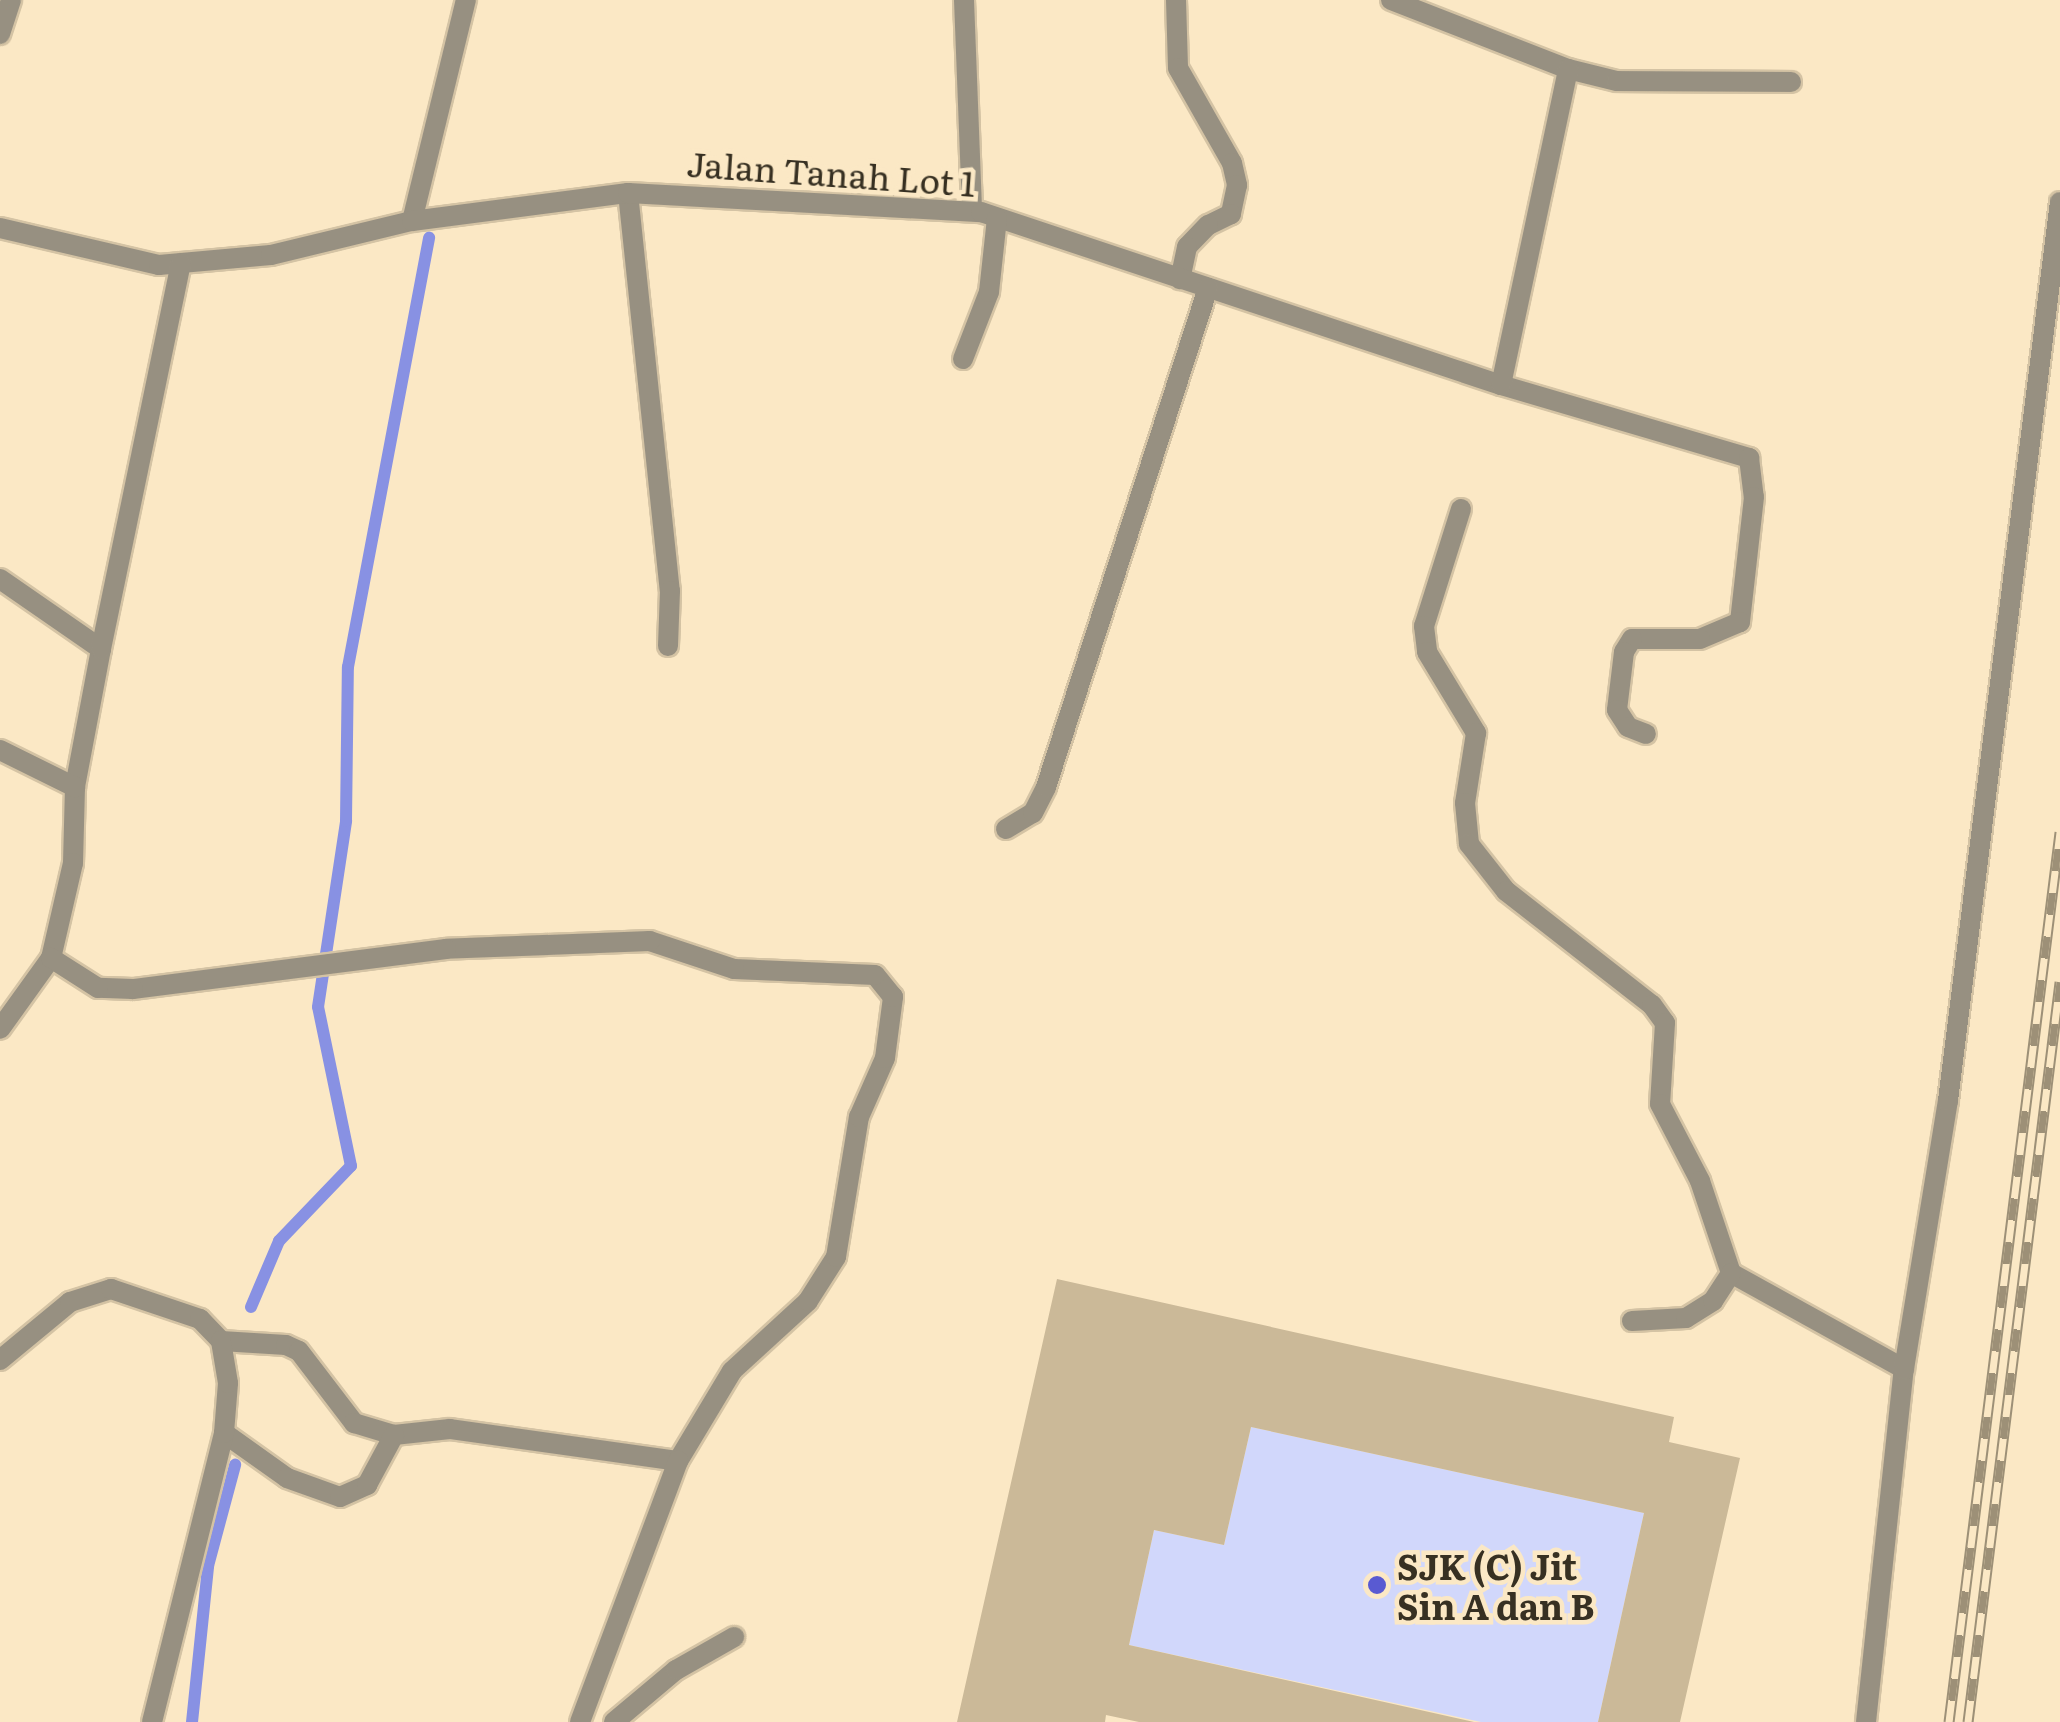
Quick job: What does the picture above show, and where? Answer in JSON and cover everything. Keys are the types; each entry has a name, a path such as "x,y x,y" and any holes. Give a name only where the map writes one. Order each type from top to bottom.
{"street":[{"path":"0,34 11,0"},
{"path":"412,221 466,0"},
{"path":"964,0 972,210"},
{"path":"1176,0 1178,68 1232,162 1236,185 1231,214 1208,225 1186,247 1180,279"},
{"path":"1391,0 1568,69 1617,81 1791,82"},
{"path":"1501,384 1568,69"},
{"path":"628,193 670,591 668,646"},
{"name":"Jalan Tanah Lot 1","path":"0,228 159,265 271,256 412,221 628,193 972,210 1501,384 1750,458 1754,496 1740,622 1700,640 1632,639 1624,652 1617,710 1628,727 1646,734"},
{"path":"1866,1722 1904,1369 1948,1101 2060,202"},
{"path":"963,359 989,292 997,218"},
{"path":"0,1030 51,958 73,863 75,787 181,263"},
{"path":"1006,829 1032,813 1046,787 1208,288"},
{"path":"1460,509 1424,626 1427,652 1476,733 1465,803 1469,844 1506,891 1652,1005 1665,1024 1660,1104 1700,1181 1731,1273 1904,1369"},
{"path":"0,579 101,649"},
{"path":"0,750 75,787"},
{"path":"51,958 98,988 134,988 446,949 650,942 734,969 875,975 893,997 885,1058 859,1117 836,1257 808,1301 732,1370 678,1462 580,1722"},
{"path":"1632,1321 1686,1318 1712,1302 1731,1273"},
{"path":"0,1360 70,1302 112,1288 200,1319 221,1341 228,1384 224,1433 152,1722"},
{"path":"221,1341 299,1351 354,1423 394,1435 450,1429 678,1462"},
{"path":"224,1433 288,1478 340,1497 367,1484 394,1435"},
{"path":"614,1722 676,1670 734,1637"}],"shaded area":[{"path":"1251,1427 1644,1513 1598,1722 1481,1722 1129,1645 1154,1530 1224,1545"}],"building":[{"path":"1057,1279 1674,1417 1669,1442 1740,1458 1680,1722 1598,1722 1644,1513 1251,1427 1224,1545 1154,1530 1129,1645 1474,1722 1139,1722 1106,1715 1105,1722 957,1722"}],"waterway":[{"path":"251,1307 279,1241 351,1166 318,1007 346,821 348,667 429,238"},
{"path":"192,1722 208,1566 235,1465"}],"railway":[{"path":"1949,1722 2060,832"},
{"path":"1968,1722 2060,982"}],"place":[{"name":"SJK (C) Jit Sin A dan B","path":"1377,1585"}]}
